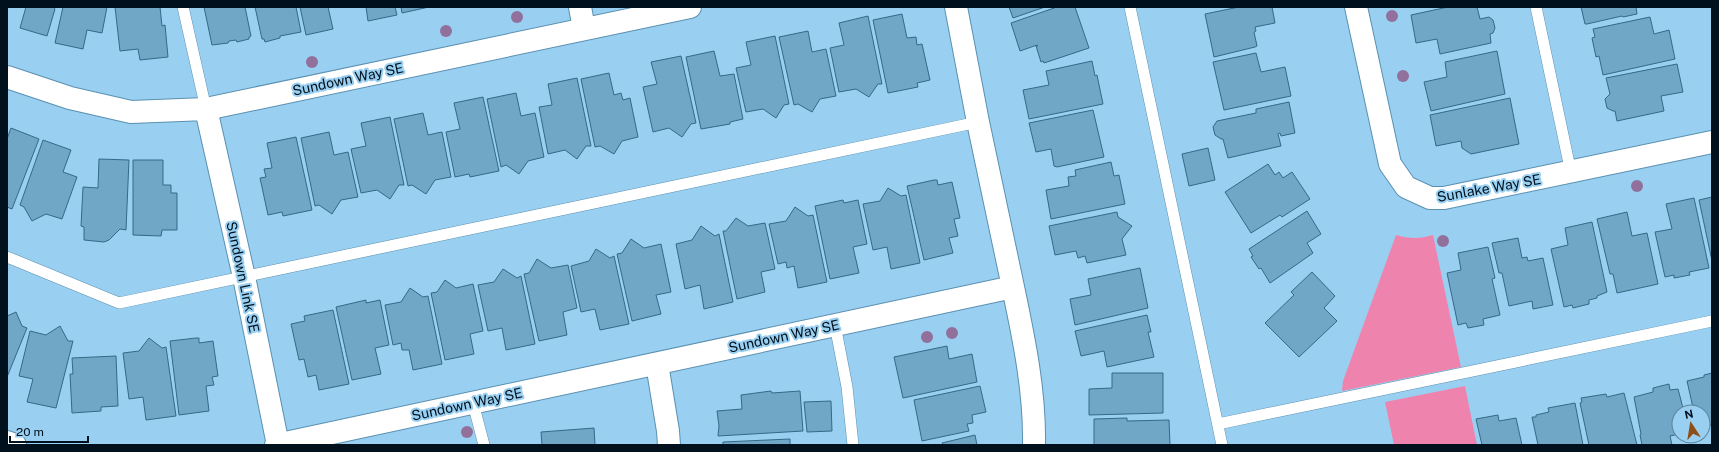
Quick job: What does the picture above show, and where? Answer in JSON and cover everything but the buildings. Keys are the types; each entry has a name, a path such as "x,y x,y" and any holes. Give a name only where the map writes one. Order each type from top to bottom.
{"street":[{"path":"580,7 584,29"},
{"name":"Sundown Way SE","path":"7,76 70,98 131,112 206,109 690,7"},
{"path":"956,7 978,122 1025,344 1035,416 1034,445"},
{"name":"Sunlake Way SE","path":"1356,7 1390,164 1406,187 1430,198 1444,198 1571,173 1712,142"},
{"name":"Sundown Link SE","path":"206,109 244,277 277,445"},
{"name":"Sundown Way SE","path":"277,445 1013,288"},
{"path":"657,364 669,445"},
{"path":"7,442 15,445"}],"lane":[{"path":"183,7 206,109"},
{"path":"1130,7 1222,445"},
{"path":"1536,7 1571,173"},
{"path":"7,257 119,302 978,122"},
{"path":"1218,424 1712,322"},
{"path":"835,325 847,387 853,445"},
{"path":"473,403 484,445"}],"shaded area":[{"path":"1396,235 1414,238 1433,235 1461,367 1342,391 1343,381"},
{"path":"1465,386 1477,445 1394,445 1385,402"}]}
